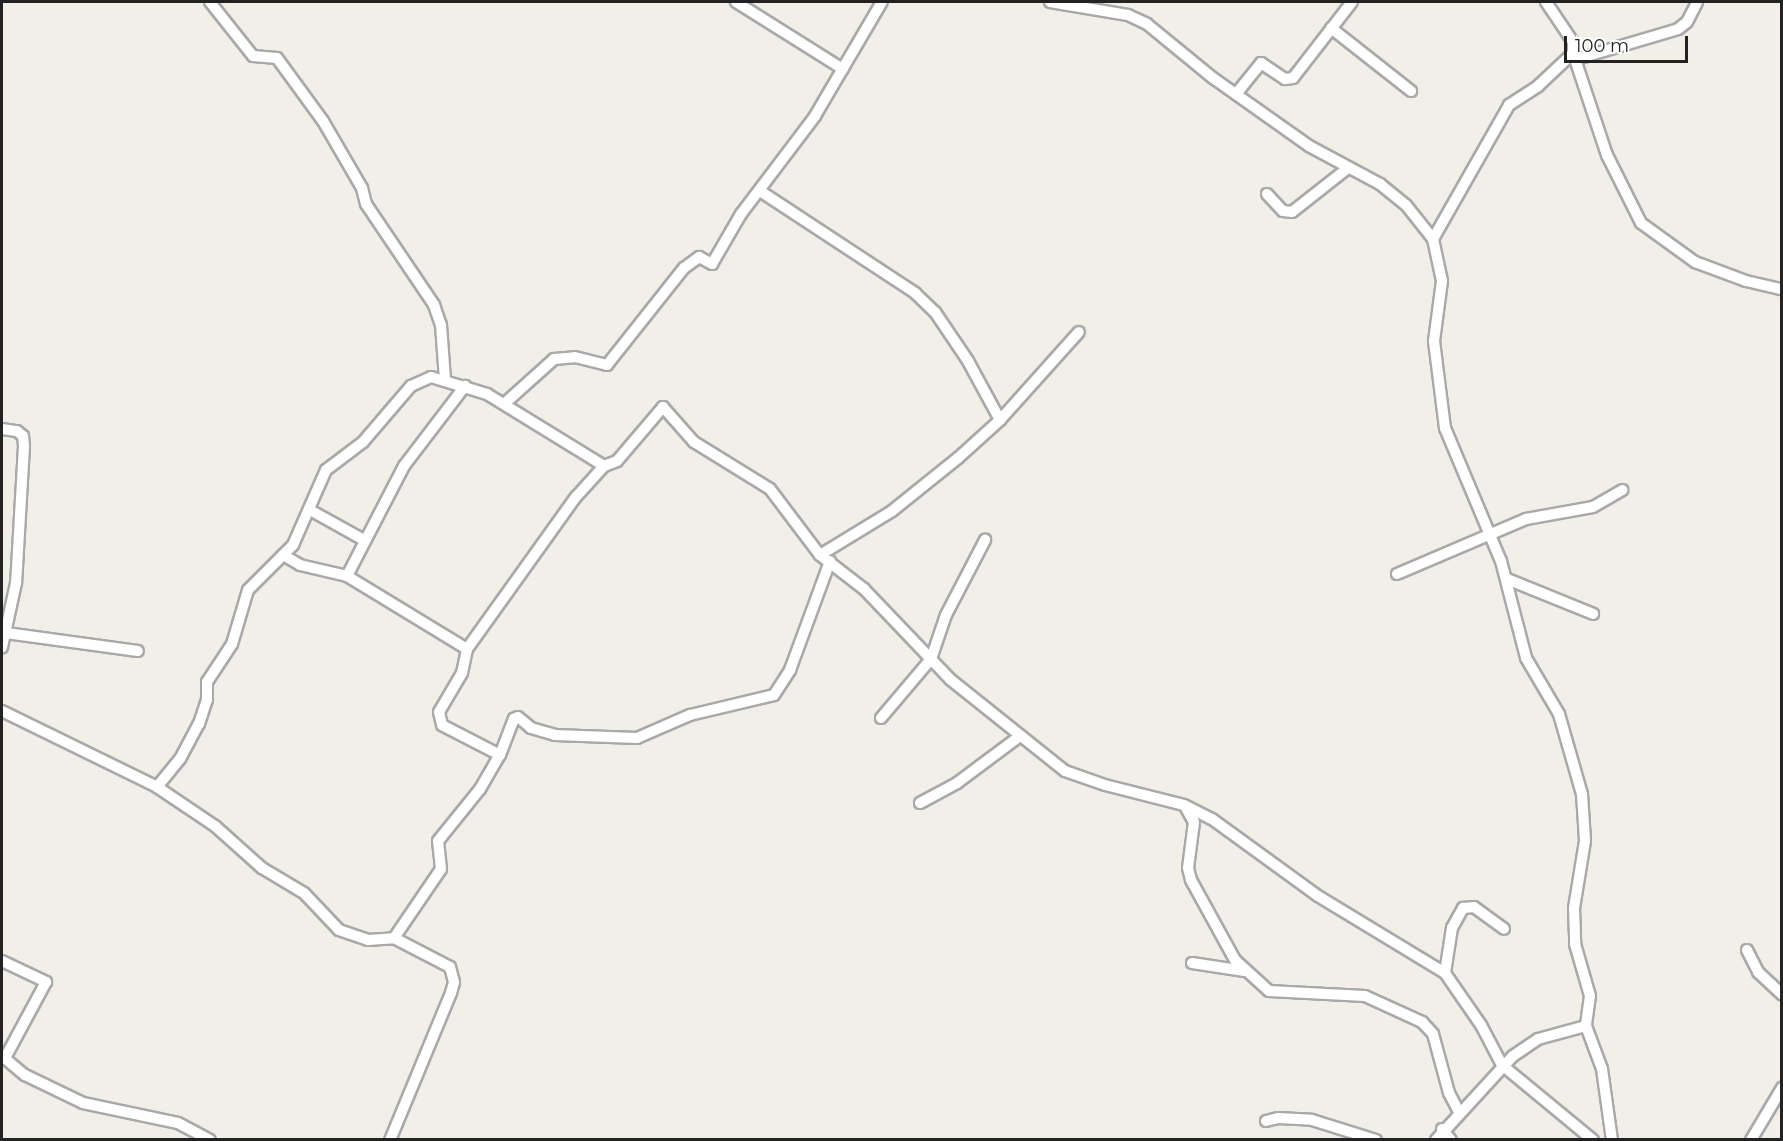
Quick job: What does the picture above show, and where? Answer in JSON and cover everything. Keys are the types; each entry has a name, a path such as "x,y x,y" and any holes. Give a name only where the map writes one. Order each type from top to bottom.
{"street":[{"path":"210,2 253,56 276,58 323,121 362,188 366,204 434,305 441,325 445,379"},
{"path":"736,2 843,69"},
{"path":"504,404 554,360 575,357 607,364 684,268 699,257 712,264 717,259 741,214 760,191 843,69 882,2"},
{"path":"1050,2 1128,15 1147,24 1236,94 1317,151 1395,196 1433,239 1442,281 1434,341 1441,407 1450,445 1492,535 1507,579 1526,658 1559,714 1582,794 1585,841 1574,908 1575,945 1590,996 1586,1026 1602,1069 1612,1140"},
{"path":"1236,94 1261,63 1285,79 1293,78 1352,2"},
{"path":"1546,2 1573,42 1575,56 1606,155 1641,223 1695,262 1746,281 1782,289"},
{"path":"1433,239 1509,105 1538,86 1575,56 1678,29 1687,22 1697,2"},
{"path":"1331,28 1411,91"},
{"path":"1267,194 1283,211 1292,212 1348,168"},
{"path":"760,191 915,293 935,312 968,361 1000,420"},
{"path":"394,938 441,869 438,841 480,789 500,755 518,717 531,728 555,735 637,738 690,715 774,695 790,670 825,558 892,511 1000,420 1079,332"},
{"path":"157,787 180,759 199,724 207,700 207,682 232,644 244,598 283,555 310,510 326,470 363,442 411,386 423,378 445,379 465,386 504,404 604,466"},
{"path":"347,576 404,466 465,386"},
{"path":"500,755 467,741 442,725 438,718 462,673 467,649 576,496 604,466 617,461 663,406 694,442 770,489 825,558 864,589 973,699 1020,736 1080,777 1184,805 1216,822 1351,917 1445,973 1477,1017 1502,1065 1593,1140"},
{"path":"2,429 17,432 23,436 24,446 16,583 2,646"},
{"path":"1397,574 1543,513 1600,505 1623,490"},
{"path":"310,510 364,540"},
{"path":"881,718 932,659 946,615 985,540"},
{"path":"283,555 300,565 347,576 467,649"},
{"path":"1507,579 1593,614"},
{"path":"6,633 138,651"},
{"path":"2,711 157,787 215,826 262,868 304,893 339,930 368,940 394,938 450,967 454,982 390,1140"},
{"path":"920,803 957,783 1020,736"},
{"path":"1184,805 1194,822 1188,868 1191,880 1223,942 1244,971 1269,991 1280,994 1365,996 1429,1026 1437,1045 1449,1093 1459,1112"},
{"path":"1445,973 1452,928 1463,908 1474,907 1504,929"},
{"path":"1747,950 1758,972 1782,994"},
{"path":"2,961 46,982 3,1057 25,1075 83,1103 178,1123 210,1140"},
{"path":"1192,963 1244,971"},
{"path":"1436,1140 1442,1129 1482,1092 1502,1065 1538,1039 1586,1026"},
{"path":"1751,1140 1782,1088"},
{"path":"1266,1121 1278,1118 1312,1120 1376,1140"},
{"path":"1442,1129 1451,1140"}]}
